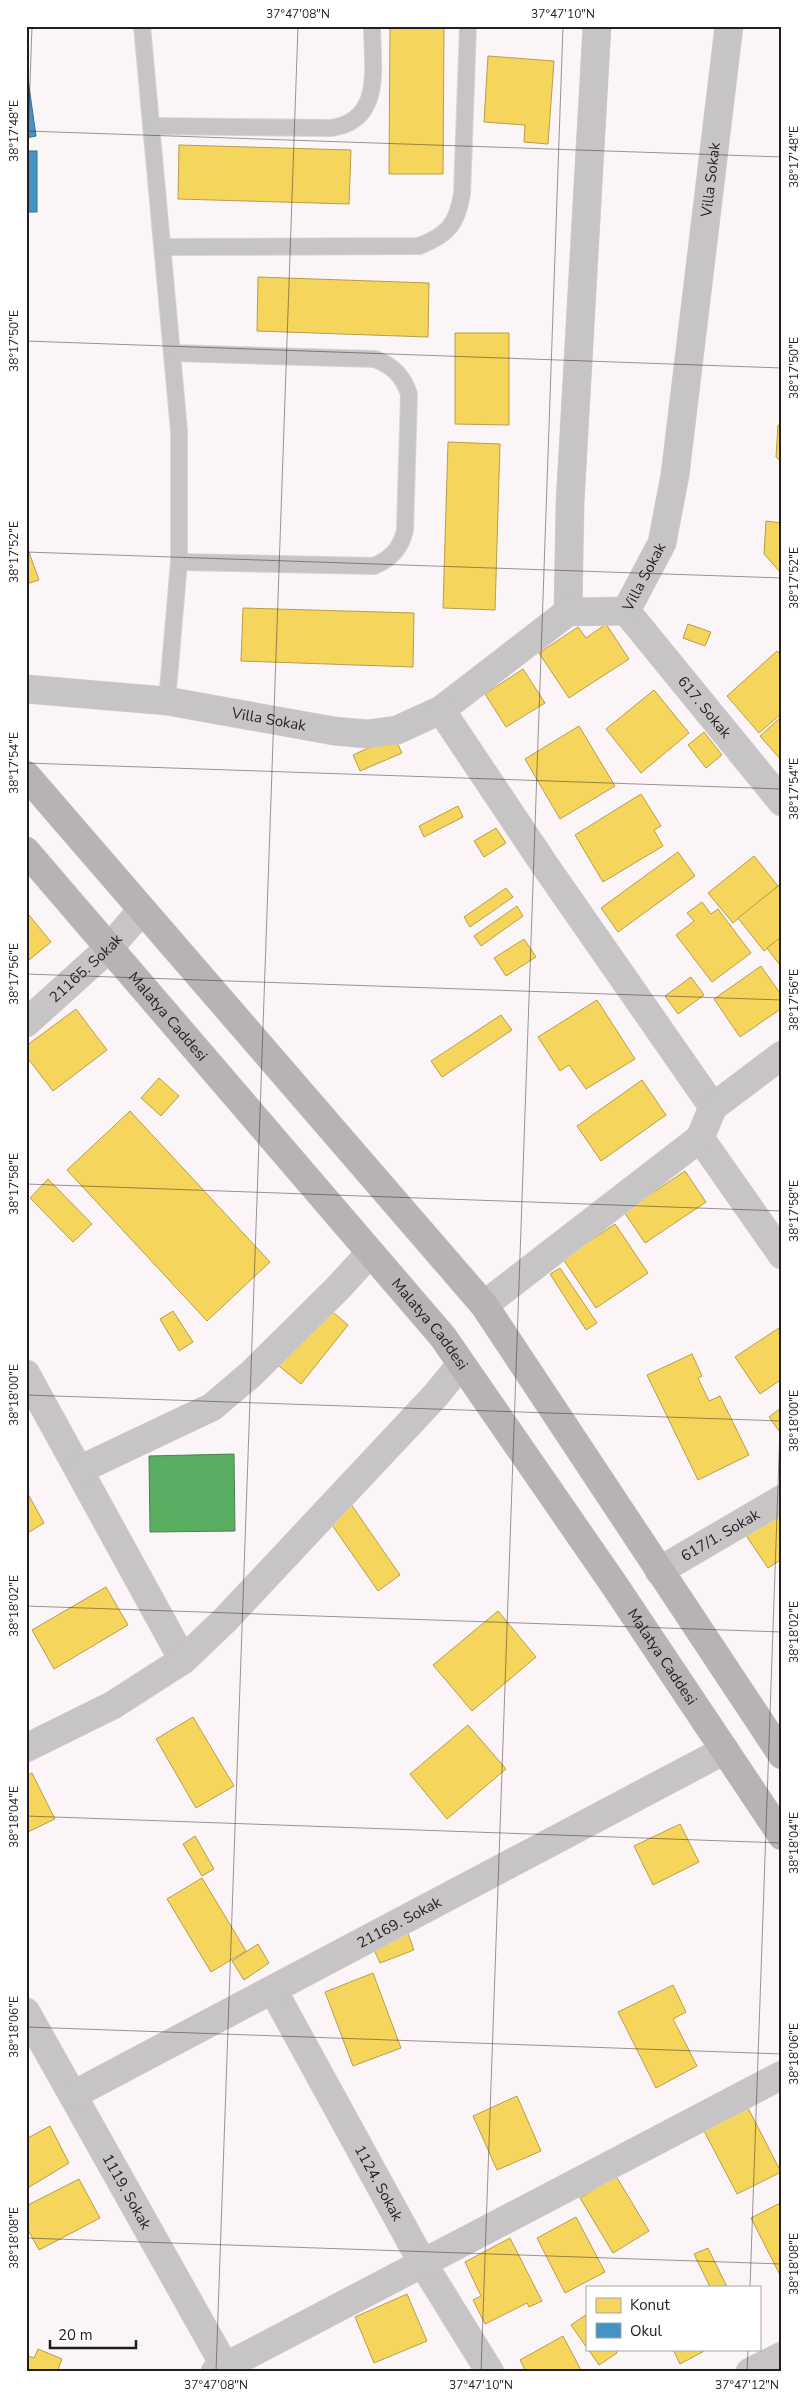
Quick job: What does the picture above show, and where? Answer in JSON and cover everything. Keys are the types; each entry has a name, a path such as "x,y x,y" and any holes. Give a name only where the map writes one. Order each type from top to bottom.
{"main road":[{"path":"26,775 484,1305 659,1571 778,1742"},
{"name":"Malatya Caddesi","path":"26,851 443,1338 615,1586 782,1836"}],"street":[{"path":"568,612 570,503 597,26"},
{"name":"Villa Sokak","path":"26,689 167,701 334,731 367,734 397,730 441,710 568,612 626,611 662,543 675,475 730,26"},
{"name":"617. Sokak","path":"626,611 782,802"},
{"path":"441,710 546,867 713,1107"},
{"name":"21165. Sokak","path":"26,1024 110,947 142,910"},
{"path":"484,1305 700,1138 713,1107 782,1055"},
{"path":"700,1138 782,1254"},
{"path":"79,1470 212,1407 251,1374 338,1288 370,1253"},
{"path":"26,1748 113,1705 182,1660 226,1620 436,1395 460,1364"},
{"path":"26,1374 182,1660"},
{"name":"617/1. Sokak","path":"659,1571 782,1499"},
{"name":"21169. Sokak","path":"73,2095 725,1750"},
{"name":"1124. Sokak","path":"273,1990 422,2262 490,2372"},
{"name":"1119. Sokak","path":"26,2012 33,2039 73,2095 223,2370"},
{"path":"223,2370 422,2262 782,2075"},
{"path":"750,2372 782,2356"}],"lane":[{"path":"142,26 174,353 179,431 179,562 167,701"},
{"path":"151,126 331,128 348,124 364,111 372,92 372,26"},
{"path":"163,247 419,246 441,236 459,214 462,194 468,26"},
{"path":"174,353 375,359 387,364 398,372 409,394 406,530 398,549 383,562 374,566 179,562"}],"building: Konut":[{"path":"390,26 444,26 443,174 389,174"},
{"path":"488,56 554,61 548,144 524,142 525,125 484,122"},
{"path":"179,145 351,150 349,204 178,199"},
{"path":"258,277 429,283 428,337 257,331"},
{"path":"455,333 509,333 509,425 455,424"},
{"path":"778,425 782,425 782,463 776,457"},
{"path":"448,442 500,444 495,610 443,608"},
{"path":"766,521 782,523 782,574 764,554"},
{"path":"26,544 39,580 26,584"},
{"path":"243,608 414,613 413,667 241,661"},
{"path":"606,624 629,659 569,698 539,653 578,627 586,638"},
{"path":"688,624 711,632 705,646 683,638"},
{"path":"777,651 782,656 782,713 759,733 727,696"},
{"path":"523,669 545,703 506,727 485,694"},
{"path":"654,690 689,733 641,773 606,729"},
{"path":"782,716 782,761 760,736"},
{"path":"579,726 615,786 560,819 525,759"},
{"path":"704,732 722,755 706,768 688,745"},
{"path":"394,736 402,753 360,771 353,755"},
{"path":"641,794 661,826 654,830 663,846 603,882 575,835"},
{"path":"458,806 463,817 424,837 419,826"},
{"path":"496,828 506,843 484,857 474,841"},
{"path":"678,852 695,876 618,932 601,908"},
{"path":"754,856 778,886 733,923 708,893"},
{"path":"782,883 782,936 764,951 738,918"},
{"path":"506,888 513,897 470,927 464,917"},
{"path":"702,902 711,914 718,909 751,953 712,982 676,935 694,921 687,913"},
{"path":"517,906 523,916 481,946 474,936"},
{"path":"29,915 51,942 29,960 26,957 26,917"},
{"path":"782,936 782,968 767,948"},
{"path":"524,939 536,957 506,976 494,958"},
{"path":"761,966 782,996 782,1008 740,1037 714,999"},
{"path":"691,977 704,995 678,1014 665,996"},
{"path":"597,1000 635,1059 586,1089 569,1065 560,1071 538,1037"},
{"path":"76,1009 107,1050 53,1091 26,1056 26,1046"},
{"path":"501,1015 512,1030 442,1077 431,1061"},
{"path":"159,1078 179,1096 161,1116 141,1098"},
{"path":"642,1080 666,1115 601,1161 577,1126"},
{"path":"130,1111 270,1262 207,1321 67,1170"},
{"path":"685,1171 706,1202 645,1243 624,1212"},
{"path":"48,1179 92,1224 73,1242 30,1198"},
{"path":"615,1224 648,1273 596,1308 563,1259"},
{"path":"560,1268 597,1323 586,1330 550,1274"},
{"path":"327,1307 348,1325 301,1384 279,1366"},
{"path":"173,1311 193,1342 179,1351 160,1319"},
{"path":"782,1326 782,1379 760,1394 735,1357"},
{"path":"692,1354 702,1376 698,1378 709,1401 720,1396 749,1455 698,1480 647,1375"},
{"path":"782,1407 782,1435 769,1417"},
{"path":"28,1494 44,1523 26,1534 26,1496"},
{"path":"348,1500 400,1575 378,1591 325,1515"},
{"path":"782,1510 782,1559 768,1568 745,1534"},
{"path":"106,1587 128,1625 54,1669 32,1630"},
{"path":"498,1611 536,1657 472,1711 433,1665"},
{"path":"193,1717 234,1786 196,1808 156,1739"},
{"path":"468,1725 506,1769 447,1819 410,1774"},
{"path":"32,1773 55,1819 26,1833 26,1776"},
{"path":"680,1824 699,1862 653,1885 634,1846"},
{"path":"195,1836 214,1869 202,1876 183,1844"},
{"path":"202,1878 246,1951 211,1972 167,1899"},
{"path":"407,1931 414,1950 380,1963 372,1945"},
{"path":"258,1944 269,1963 244,1980 232,1961"},
{"path":"373,1973 401,2048 353,2066 325,1992"},
{"path":"673,1985 686,2012 673,2019 697,2066 656,2088 618,2012"},
{"path":"517,2096 541,2151 497,2170 473,2116"},
{"path":"747,2106 781,2172 737,2194 703,2129"},
{"path":"50,2126 69,2163 26,2189 26,2139"},
{"path":"616,2176 649,2231 613,2253 580,2198"},
{"path":"79,2179 100,2218 39,2250 26,2226 26,2206"},
{"path":"782,2202 782,2279 751,2218"},
{"path":"576,2217 605,2272 565,2293 537,2238"},
{"path":"510,2238 542,2301 529,2307 527,2303 485,2324 473,2300 481,2296 465,2262"},
{"path":"708,2248 727,2286 710,2286 694,2254"},
{"path":"407,2294 427,2341 374,2363 355,2317"},
{"path":"586,2315 586,2347 571,2325"},
{"path":"563,2336 582,2372 526,2372 520,2360"},
{"path":"38,2349 62,2359 57,2372 26,2372 26,2355 34,2358"},
{"path":"589,2350 616,2350 617,2353 599,2365"},
{"path":"673,2350 706,2350 680,2364"}],"building: Okul":[{"path":"26,65 36,136 26,138"},
{"path":"26,151 37,151 37,212 26,212"}],"building: Kamu":[{"path":"234,1454 235,1531 150,1532 149,1456"}]}
